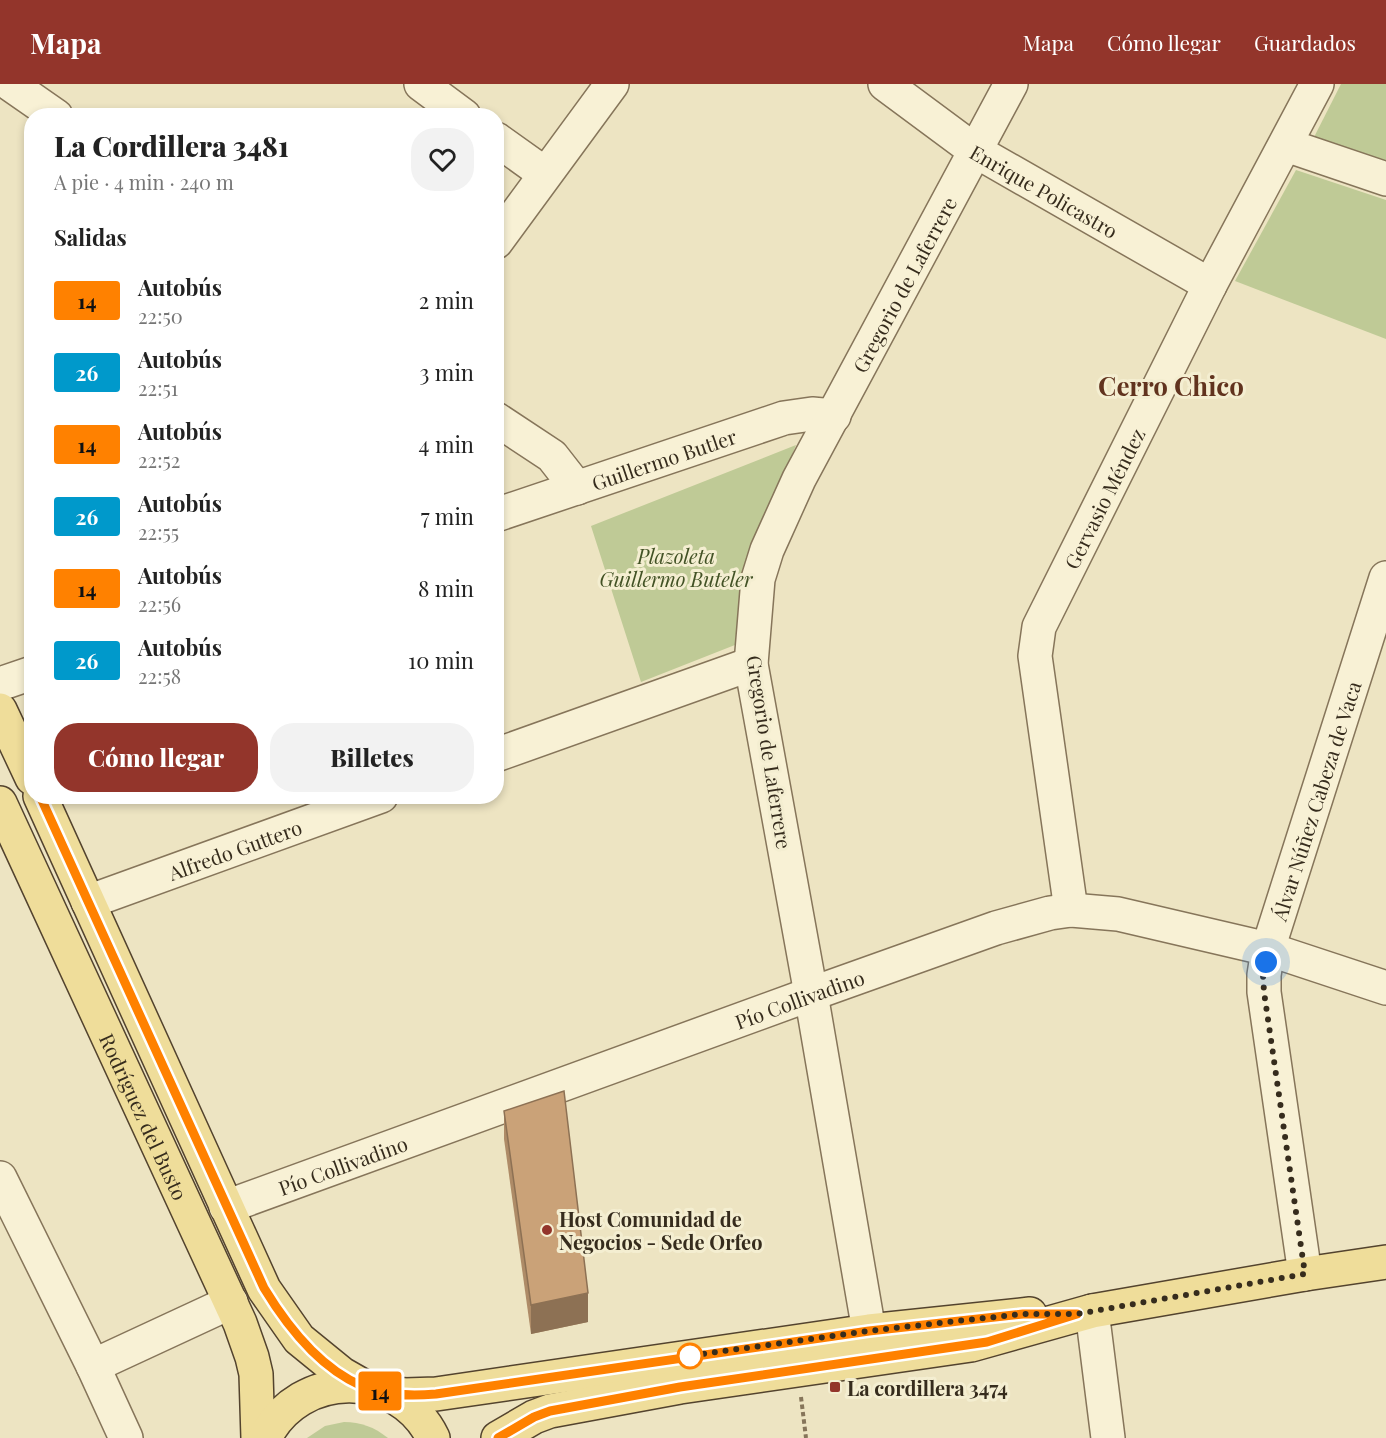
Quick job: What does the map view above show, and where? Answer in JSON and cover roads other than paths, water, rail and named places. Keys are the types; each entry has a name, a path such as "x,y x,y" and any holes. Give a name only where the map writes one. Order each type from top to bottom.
{"main road":[{"path":"0,710 24,761"},
{"name":"Rodríguez del Busto","path":"0,802 231,1302 252,1357 257,1391 258,1438"},
{"name":"Rodríguez del Busto","path":"44,804 264,1288 299,1339 326,1362 375,1390 398,1398 416,1414 433,1438"},
{"path":"498,1438 534,1417 550,1411 680,1387 987,1342 1085,1312 1386,1262"},
{"path":"265,1438 271,1426 285,1411 303,1397 326,1388 351,1385 405,1395 436,1394 869,1331 1023,1314 1085,1312"}],"street":[{"path":"10,84 44,108"},
{"path":"421,84 453,108"},
{"path":"504,231 612,84"},
{"name":"Enrique Policastro","path":"885,84 974,150 1210,285"},
{"name":"Gregorio de Laferrere","path":"869,1331 751,664 758,579 767,550 799,479 1011,84"},
{"name":"Gervasio Méndez","path":"1071,910 1035,657 1039,627 1210,285 1317,84"},
{"path":"504,145 545,174"},
{"path":"1286,145 1386,179"},
{"name":"Guillermo Butler","path":"504,512 784,418 812,414 834,416"},
{"path":"504,424 552,456 577,488"},
{"name":"Álvar Núñez Cabeza de Vaca","path":"1305,1274 1263,975 1268,949 1386,578"},
{"path":"504,752 751,664"},
{"path":"0,684 24,676"},
{"name":"Alfredo Guttero","path":"88,902 359,804"},
{"name":"Pío Collivadino","path":"226,1207 811,994 996,928 1050,913 1071,910 1118,914 1268,949 1386,988"},
{"path":"0,1178 126,1438"},
{"path":"93,1366 231,1302"},
{"path":"1085,1312 1108,1438"}],"place":[{"name":"Host Comunidad de Negocios - Sede Orfeo","path":"547,1230"},
{"name":"La cordillera 3474","path":"835,1387"}],"district":[{"name":"Cerro Chico","path":"1171,385"}],"park label":[{"name":"Plazoleta Guillermo Buteler","path":"676,566"}]}
